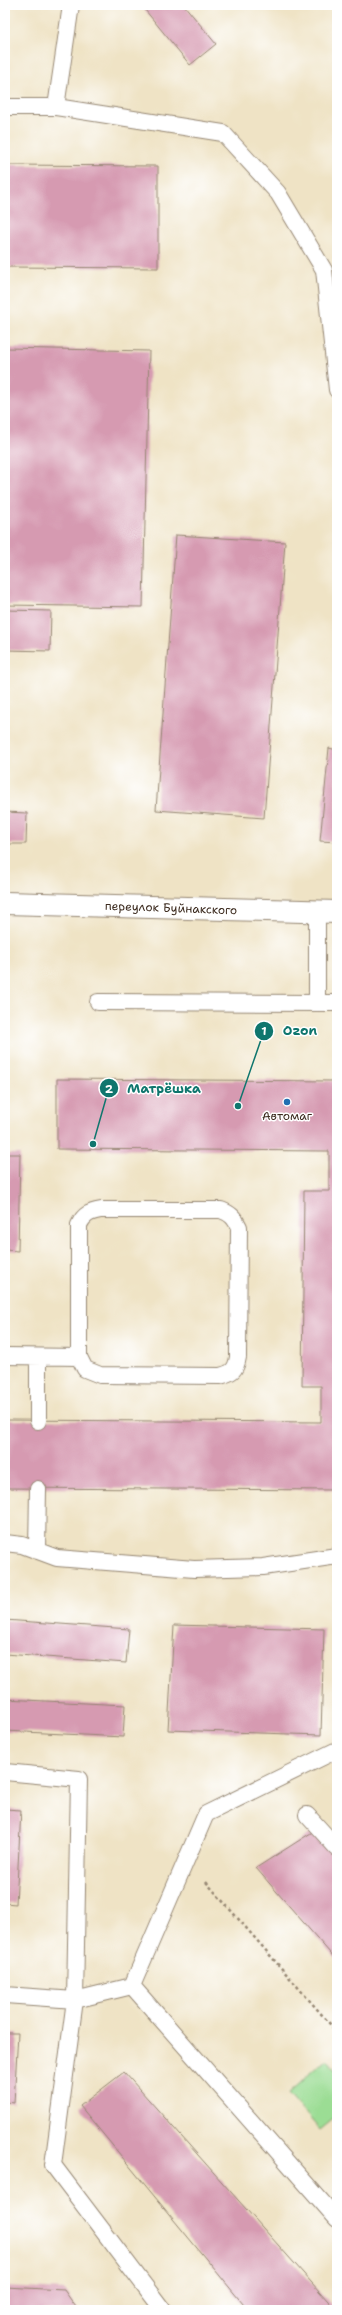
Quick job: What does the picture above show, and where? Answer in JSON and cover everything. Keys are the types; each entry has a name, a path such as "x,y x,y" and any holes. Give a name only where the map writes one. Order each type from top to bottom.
{"street":[{"name":"переулок Буйнакского","path":"5,903 327,912"}],"lane":[{"path":"56,107 71,5"},
{"path":"5,107 56,107 223,133 278,193 324,270 337,390"},
{"path":"317,1003 327,912"},
{"path":"98,1002 337,1003"},
{"path":"101,1210 221,1210 230,1213 235,1218 239,1227 238,1357 237,1367 231,1373 220,1376 100,1375 85,1369 79,1357 79,1226 82,1218 88,1213 101,1210"},
{"path":"5,1356 79,1357"},
{"path":"38,1357 38,1421"},
{"path":"37,1551 38,1489"},
{"path":"5,1543 22,1545 57,1558 73,1560 226,1569 263,1567 337,1556"},
{"path":"132,1986 206,1814 337,1750"},
{"path":"5,1772 79,1779 75,2000 53,2165 163,2310"},
{"path":"307,1815 337,1848"},
{"path":"5,1995 75,2000 132,1986"},
{"path":"132,1986 337,2219"}],"path":[{"path":"203,1878 337,2032"}],"green space":[{"path":"327,2059 337,2071 337,2116 320,2130 288,2093"}],"building":[{"path":"141,5 184,5 216,44 190,65"},
{"path":"5,165 158,166 158,268 5,267"},
{"path":"5,348 149,351 143,607 5,605"},
{"path":"176,535 285,542 264,818 156,810"},
{"path":"5,610 51,611 50,651 5,650"},
{"path":"329,748 337,750 337,842 320,841"},
{"path":"5,812 27,813 26,844 5,844"},
{"path":"57,1079 337,1081 337,1490 5,1488 5,1420 321,1422 321,1386 302,1386 304,1191 329,1191 329,1151 57,1149"},
{"path":"5,1154 20,1154 18,1251 5,1250"},
{"path":"5,1620 129,1629 126,1663 5,1654"},
{"path":"174,1625 324,1629 321,1735 168,1730"},
{"path":"5,1699 125,1705 123,1737 5,1731"},
{"path":"5,1809 21,1810 16,1904 5,1903"},
{"path":"314,1831 337,1857 337,1961 256,1868"},
{"path":"5,2033 18,2033 14,2103 5,2102"},
{"path":"124,2072 336,2310 248,2310 80,2106"},
{"path":"5,2287 64,2290 78,2310 5,2310"}],"place":[{"name":"Автомаг","path":"287,1102"},
{"name":"Ozon","path":"238,1106"},
{"name":"Матрёшка","path":"93,1144"}]}
